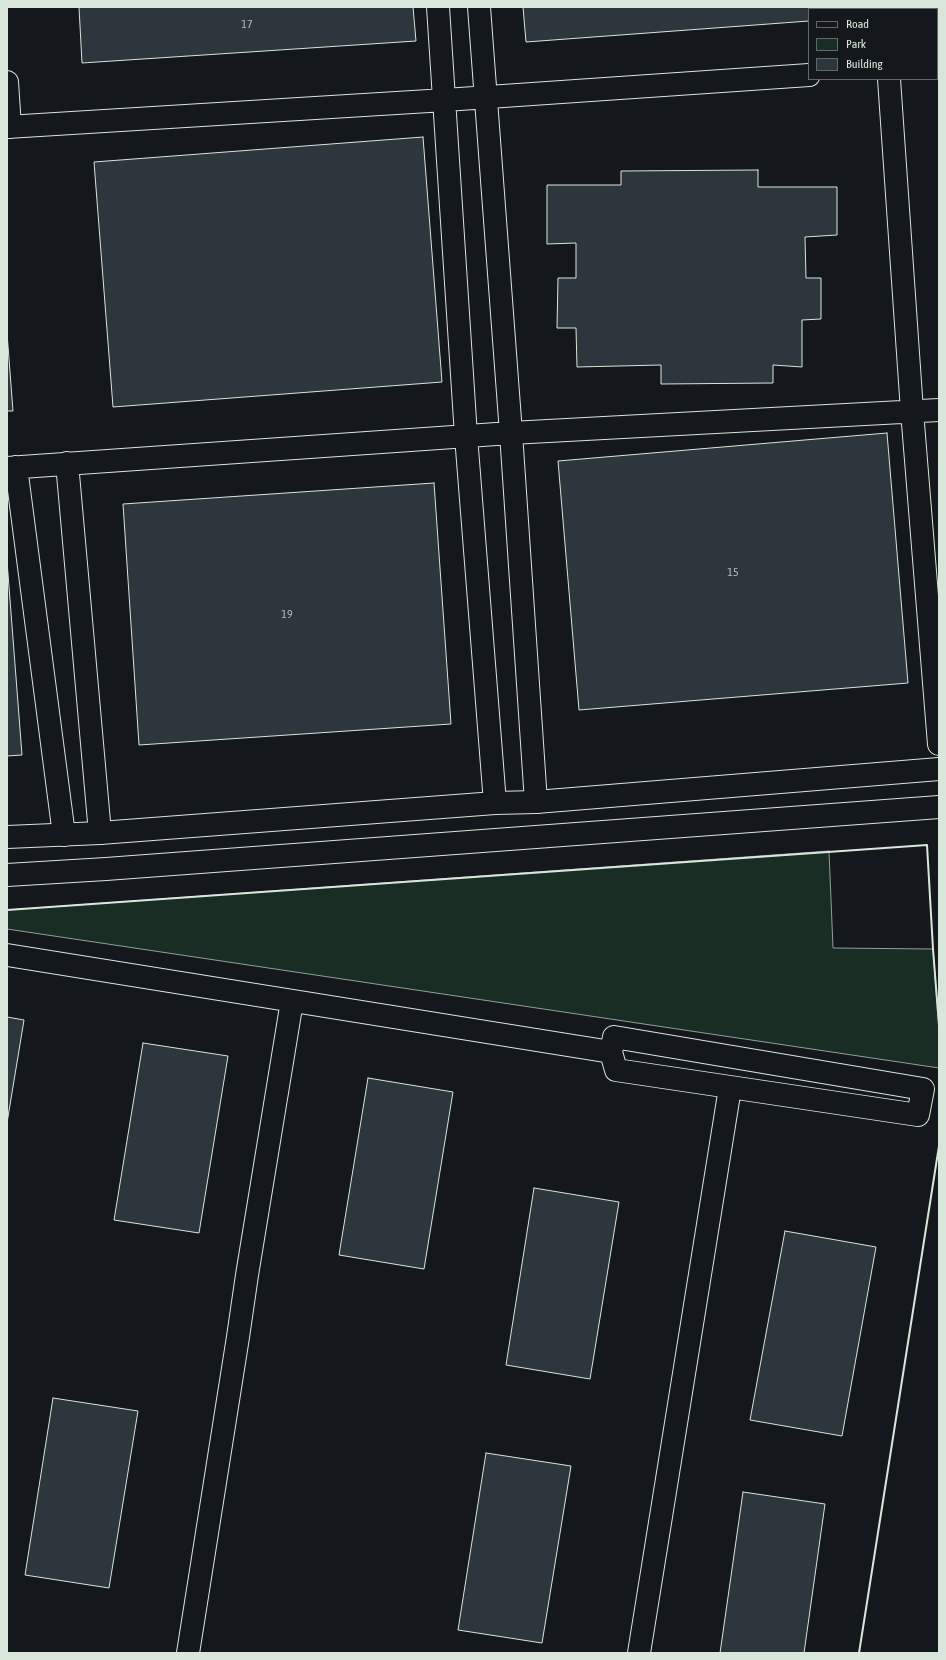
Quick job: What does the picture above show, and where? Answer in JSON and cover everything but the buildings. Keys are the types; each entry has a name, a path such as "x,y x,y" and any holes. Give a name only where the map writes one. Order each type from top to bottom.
{"street":[{"path":"438,7 466,436 495,803"},
{"path":"479,7 511,433 536,802"},
{"path":"7,82 9,127 445,100 808,75"},
{"path":"889,80 912,411 939,744"},
{"path":"64,835 11,468 511,433 939,410"},
{"path":"67,464 100,833"},
{"path":"7,837 100,833 495,803 536,802 939,768"},
{"path":"7,875 106,869 939,807"},
{"path":"7,955 611,1052"},
{"path":"188,1653 247,1275 292,1001"},
{"path":"614,1037 923,1089 918,1115 616,1070 611,1052 614,1037"},
{"path":"639,1653 730,1088"}],"green space":[{"path":"829,851 833,948 933,949 939,1031 939,1068 7,929 7,910"}],"wall":[{"path":"7,910 927,845 939,1025"},
{"path":"859,1653 939,1146"}]}
